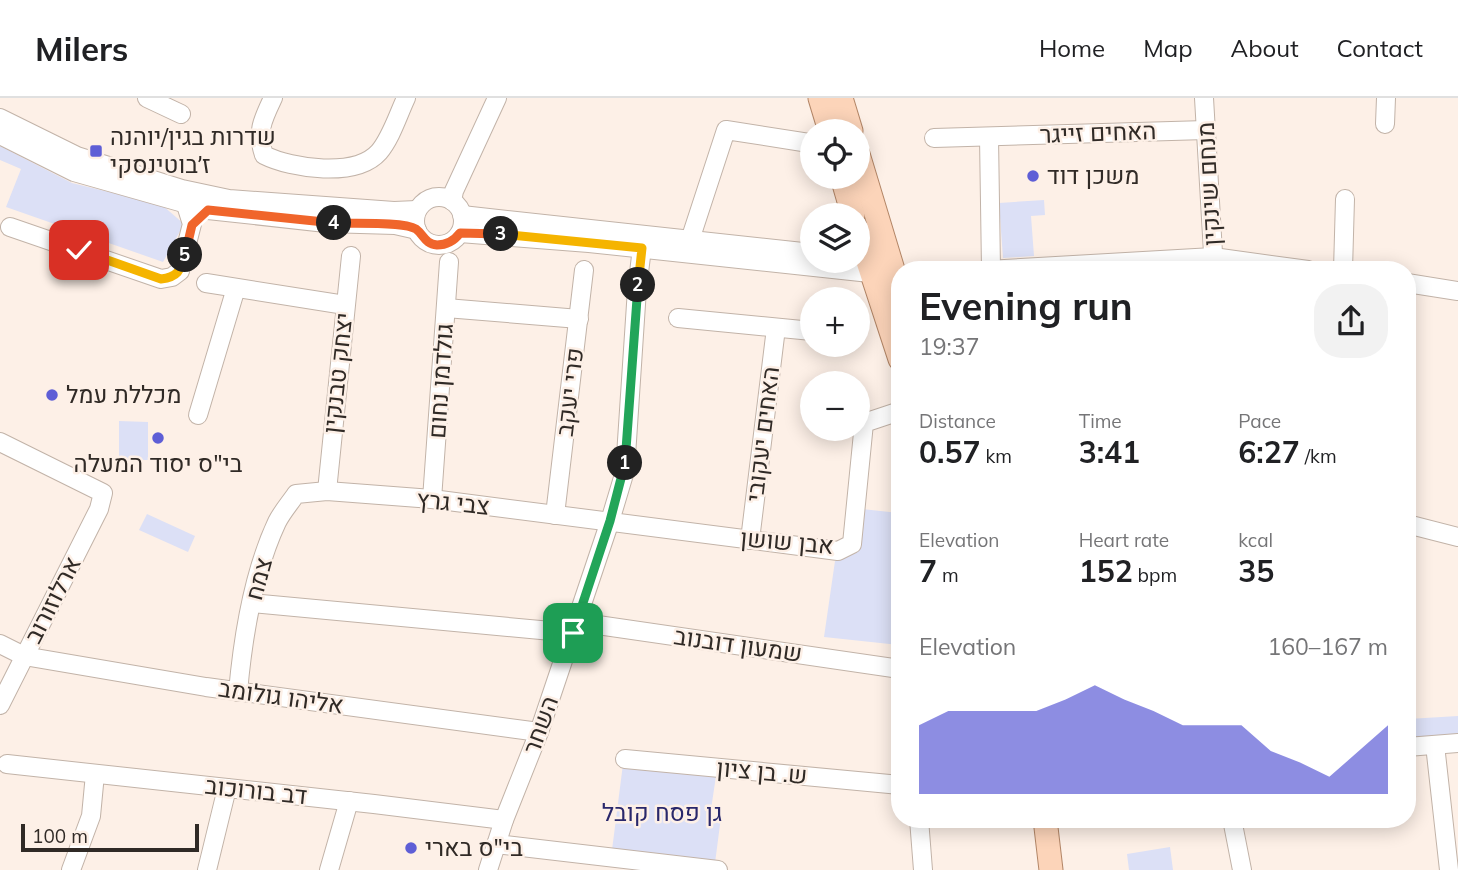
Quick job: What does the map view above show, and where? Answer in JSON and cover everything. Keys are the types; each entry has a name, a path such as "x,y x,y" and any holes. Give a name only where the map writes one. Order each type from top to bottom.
{"main road":[{"path":"820,98 826,119"},
{"path":"841,98 847,119"},
{"path":"864,189 877,266 891,323"},
{"path":"877,266 891,282"},
{"path":"1031,828 1036,870"},
{"path":"1046,828 1051,870"}],"street":[{"path":"147,98 181,114"},
{"path":"274,98 260,127 259,141 264,155 277,162 305,169 342,168 372,159 381,150 406,98"},
{"path":"454,211 445,190 486,98"},
{"path":"498,98 454,191 454,211 453,241 439,245 425,241 416,230 415,223 417,210 427,200 454,211 501,234 877,266"},
{"name":"מנחם שינקין","path":"1205,98 1214,261"},
{"path":"1385,124 1386,98"},
{"path":"0,118 77,156 187,190 229,199 394,211 417,210"},
{"path":"690,240 726,130 800,142"},
{"name":"האחים זייגר","path":"934,138 1206,130"},
{"path":"0,135 74,172 186,205 208,210 326,223 395,225 416,230"},
{"path":"988,261 989,137"},
{"path":"1343,261 1345,199"},
{"path":"10,227 161,279 172,277 180,271 192,225 186,205"},
{"path":"192,225 208,210"},
{"path":"454,211 800,252"},
{"name":"השחר","path":"488,870 575,628 625,471 642,248"},
{"name":"יצחק טבנקין","path":"327,491 351,256"},
{"name":"גולדמן נחום","path":"432,499 449,262"},
{"name":"פרי יעקב","path":"555,515 584,270"},
{"path":"206,282 326,302 340,314 344,313"},
{"path":"1416,284 1458,291"},
{"path":"198,415 236,288"},
{"path":"446,309 579,319"},
{"path":"678,318 800,330"},
{"name":"האחים יעקובי","path":"750,540 776,328"},
{"name":"אבן שושן","path":"610,521 838,551 852,544 864,423 891,414"},
{"name":"ארלוזורוב","path":"0,442 101,501 0,705"},
{"name":"צבי גרץ","path":"296,494 327,491 432,499 610,521"},
{"name":"צמח","path":"237,692 252,603 265,554 278,520 296,494"},
{"path":"1416,526 1458,537"},
{"name":"שמעון דובנוב","path":"252,603 575,628 891,668"},
{"name":"אליהו גולומב","path":"0,644 24,656 206,687 539,732"},
{"path":"206,687 240,669"},
{"path":"1416,746 1458,743"},
{"path":"1435,745 1449,870"},
{"name":"ש. בן ציון","path":"625,759 891,784"},
{"name":"דב בורוכוב","path":"7,764 504,820"},
{"path":"71,870 91,816 95,774"},
{"path":"207,870 228,788"},
{"path":"329,870 349,801"},
{"path":"920,828 923,870"},
{"path":"1234,828 1242,870"},
{"path":"496,844 640,865 718,870"}],"green space":[{"path":"0,146 72,183 162,205 184,224 163,262 6,207 21,169 0,160"},
{"path":"1044,200 1045,215 1031,216 1034,256 1003,258 999,203"},
{"path":"119,421 148,422 148,460 119,460"},
{"path":"862,509 891,512 891,644 824,637 835,561 856,553"},
{"path":"147,514 195,536 188,552 139,530"},
{"path":"1458,716 1458,735 1416,738 1416,719"},
{"name":"גן פסח קובל","path":"623,764 716,776 710,816 721,817 715,863 612,850"},
{"path":"1170,847 1173,870 1129,870 1127,854"}],"place":[{"name":"שדרות בגין/יוהנה ז׳בוטינסקי","path":"96,151"},
{"name":"משכן דוד","path":"1033,176"},
{"name":"מכללת עמל","path":"52,395"},
{"name":"בי\"ס יסוד המעלה","path":"158,438"},
{"name":"בי\"ס בארי","path":"411,848"}],"route":[{"path":"79,250 161,279 172,277 180,271 192,225 208,210 326,223 395,225 416,230 425,241 439,245 453,241 460,233 501,234 642,248 625,471 573,633"}]}
